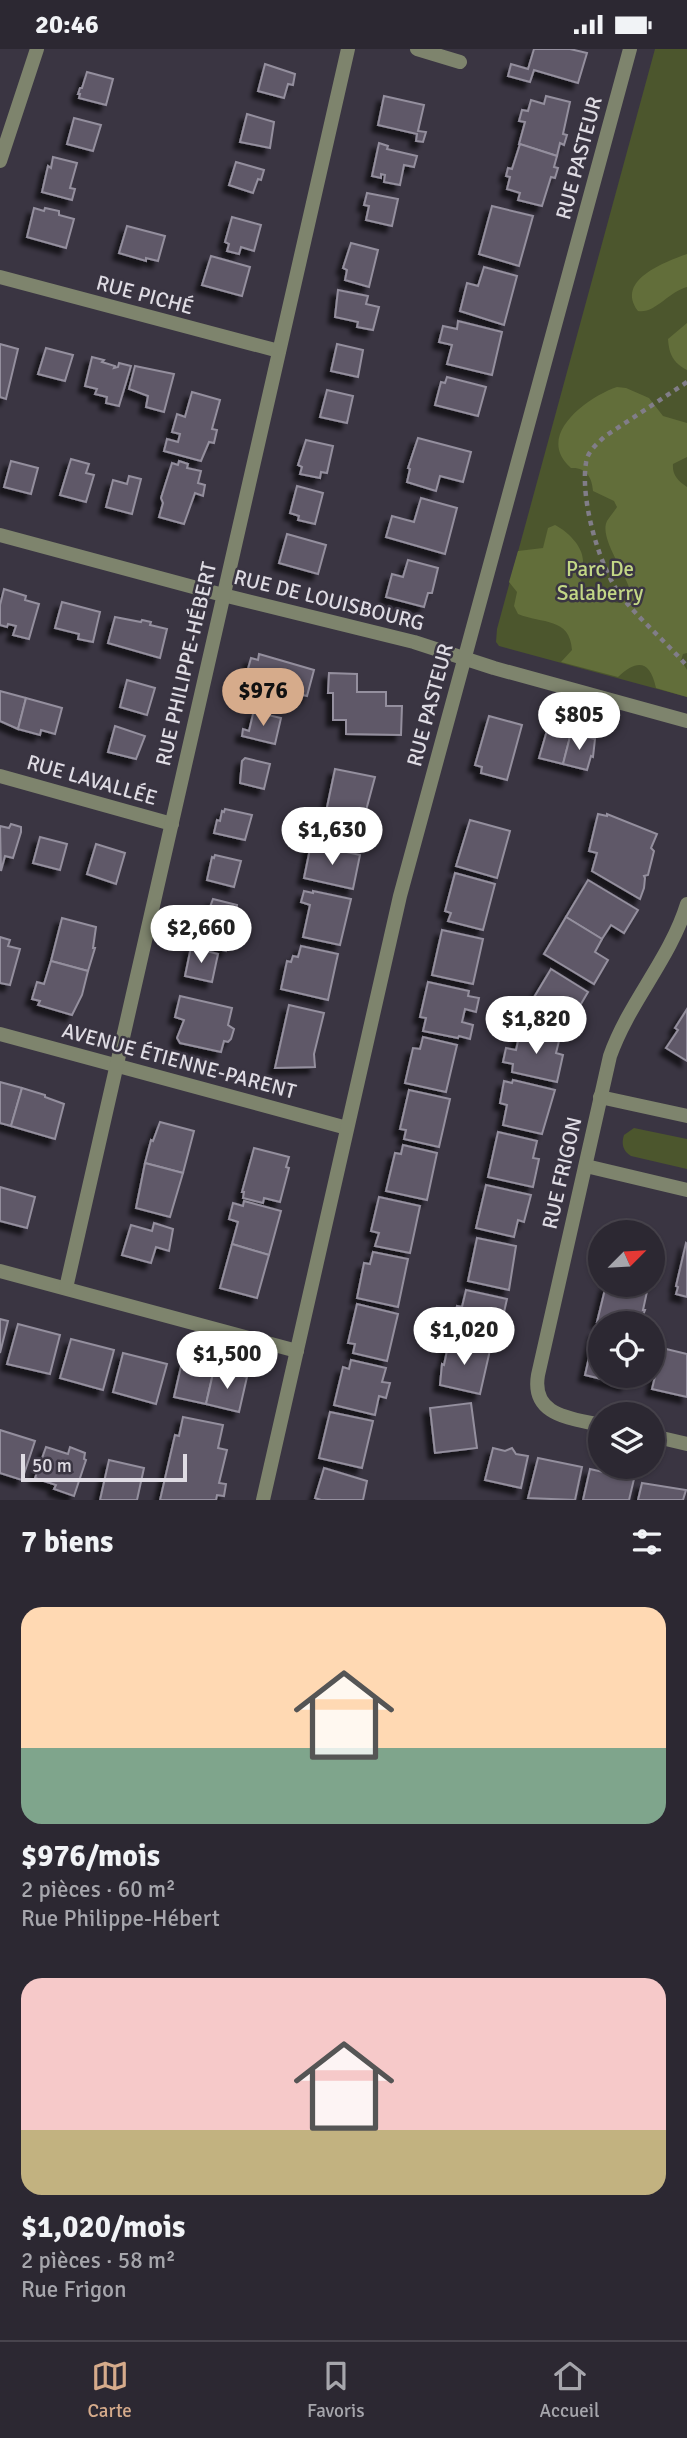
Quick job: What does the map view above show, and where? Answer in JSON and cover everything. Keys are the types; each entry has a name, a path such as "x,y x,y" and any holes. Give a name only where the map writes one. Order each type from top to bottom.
{"street":[{"path":"0,161 37,49"},
{"name":"RUE PHILIPPE-HÉBERT","path":"65,1288 348,49"},
{"path":"417,49 460,62"},
{"name":"RUE PASTEUR","path":"263,1500 400,896 631,49"},
{"name":"RUE PICHÉ","path":"0,277 279,351"},
{"name":"RUE DE LOUISBOURG","path":"0,535 223,595 414,642 465,659 687,720"},
{"name":"RUE LAVALLÉE","path":"0,776 172,824"},
{"name":"RUE FRIGON","path":"588,1422 551,1411 539,1395 537,1382 614,1045 671,944 687,905"},
{"name":"AVENUE ÉTIENNE-PARENT","path":"0,1034 347,1128"},
{"path":"600,1097 687,1116"},
{"path":"586,1166 687,1190"},
{"path":"0,1271 297,1351"},
{"path":"665,1439 687,1444"}],"path":[{"path":"687,382 604,437 592,448 586,461 585,478 592,527 613,582 632,608 687,666"}],"green space":[{"name":"Parc De Salaberry","path":"655,49 687,49 687,697 499,646 496,642 497,629"},
{"path":"687,254 687,287 650,309 638,311 633,300 633,290 638,281 656,267"},
{"path":"687,323 687,370 673,357 668,339"},
{"path":"617,387 649,398 663,416 687,423 687,457 673,464 673,468 676,477 687,487 687,653 683,654 681,660 687,670 687,697 656,688 650,672 642,665 631,667 618,677 561,662 572,650 566,632 553,623 518,614 514,606 517,592 509,582 518,551 543,548 548,528 555,525 569,535 580,550 583,561 580,579 585,587 616,603 622,603 631,596 626,579 610,548 605,529 617,507 614,501 593,491 590,477 584,471 571,468 561,456 558,443 561,431 569,419 592,399"},
{"path":"634,1128 687,1139 687,1169 628,1154 623,1147 623,1138"}],"building":[{"path":"534,49 570,49 587,53 578,83 534,70 530,82 508,76 511,64 528,69"},
{"path":"265,64 295,74 293,85 288,84 284,98 258,91"},
{"path":"87,72 113,79 106,105 79,98 78,94"},
{"path":"384,96 424,105 418,131 426,132 423,142 416,141 417,134 378,125"},
{"path":"546,96 570,102 563,134 567,135 564,145 560,143 557,156 519,144 525,122 519,121 522,110 528,111 531,100 544,104"},
{"path":"247,114 274,122 270,148 240,142"},
{"path":"74,118 101,125 93,151 67,144"},
{"path":"379,143 388,146 387,149 417,156 414,167 404,165 400,185 384,182 385,175 381,174 381,178 372,176"},
{"path":"520,144 557,156 555,178 551,177 542,206 518,200 520,193 507,189 510,177 506,176 508,168 512,169"},
{"path":"53,157 77,163 70,188 75,189 72,200 42,192"},
{"path":"236,162 264,170 253,193 229,185"},
{"path":"367,193 398,199 392,226 366,220 369,206 364,205"},
{"path":"492,206 533,216 519,266 479,254"},
{"path":"34,208 59,211 59,215 74,219 66,248 27,237"},
{"path":"232,217 261,225 254,251 241,247 239,254 227,251 229,244 225,242"},
{"path":"127,226 165,236 158,261 146,258 146,261 119,253"},
{"path":"351,243 378,250 369,287 345,280 347,270 343,268"},
{"path":"211,256 250,267 242,296 202,285"},
{"path":"484,267 517,276 504,325 460,311 467,283 478,286"},
{"path":"338,290 368,296 366,304 379,307 373,330 357,327 358,322 335,317"},
{"path":"458,321 502,332 492,375 447,364 452,345 439,342 443,326 457,329"},
{"path":"0,344 18,349 6,399 0,397"},
{"path":"337,344 363,350 358,377 331,371"},
{"path":"46,348 73,355 65,381 38,374"},
{"path":"92,357 104,360 102,362 115,366 114,368 118,367 119,363 131,366 119,406 106,403 107,397 95,394 97,389 85,386"},
{"path":"135,366 174,374 164,412 146,407 148,396 129,389"},
{"path":"447,377 486,387 478,416 435,405 441,382 445,383"},
{"path":"327,390 353,396 347,423 320,417"},
{"path":"192,392 220,400 212,429 217,430 214,443 209,442 201,461 164,451 167,439 178,442 180,434 172,432 177,414 185,417"},
{"path":"418,438 471,452 463,482 440,476 436,491 407,482 408,468"},
{"path":"306,440 333,446 327,473 321,472 320,478 300,474 302,467 298,465"},
{"path":"71,459 89,464 86,473 94,475 86,502 60,495"},
{"path":"11,461 38,468 31,494 4,487"},
{"path":"179,461 188,464 187,468 201,471 198,483 205,485 203,496 195,493 184,524 159,517 163,503 161,498 172,463 178,465"},
{"path":"129,476 141,479 132,514 106,507 113,480 127,484"},
{"path":"297,486 323,493 315,524 298,520 299,516 290,513"},
{"path":"421,498 457,508 445,554 386,537 392,516 414,522"},
{"path":"287,534 326,545 318,574 279,563"},
{"path":"408,560 438,568 432,593 428,593 424,607 386,597 392,574 403,577"},
{"path":"4,589 26,596 25,600 39,604 29,639 13,635 16,626 0,625 0,605"},
{"path":"62,602 100,612 93,642 78,639 79,634 55,628"},
{"path":"115,617 151,622 150,625 167,629 160,658 108,643"},
{"path":"259,654 314,670 307,696 251,683 253,678 246,676 251,658 258,660"},
{"path":"329,673 357,674 357,692 386,692 386,706 402,706 401,735 346,734 346,720 333,720 333,693 328,693"},
{"path":"127,680 155,688 147,715 120,707"},
{"path":"0,691 26,698 18,729 0,721"},
{"path":"26,698 62,708 55,734 41,730 40,735 18,729"},
{"path":"255,712 281,718 275,744 242,736 243,729 249,731"},
{"path":"489,716 522,725 507,780 481,773 482,767 475,765"},
{"path":"115,726 145,736 136,759 108,752"},
{"path":"548,727 571,733 563,764 539,758"},
{"path":"571,733 595,739 593,757 591,756 587,770 563,764"},
{"path":"245,758 270,764 264,789 240,783 242,761"},
{"path":"335,769 375,777 364,818 371,821 367,841 322,831"},
{"path":"225,809 252,815 245,840 214,833 217,820 220,821"},
{"path":"598,814 607,814 657,834 651,848 654,851 648,875 644,876 640,899 592,871 597,853 589,851"},
{"path":"470,820 510,831 497,878 456,866"},
{"path":"11,824 21,827 21,832 13,858 5,856 1,871 0,826 9,828"},
{"path":"40,837 67,844 60,870 33,863"},
{"path":"96,844 125,853 116,884 87,874"},
{"path":"311,844 360,855 353,889 304,878"},
{"path":"215,855 241,861 234,887 207,880 212,857"},
{"path":"455,873 495,884 483,930 448,921 451,913 445,911"},
{"path":"588,880 638,910 624,933 611,925 602,939 566,917"},
{"path":"304,891 351,899 340,945 303,937 310,905 301,902"},
{"path":"213,899 237,905 226,951 199,944 203,921"},
{"path":"566,917 602,939 595,952 608,960 594,984 544,954"},
{"path":"62,918 96,927 95,948 88,971 51,961"},
{"path":"442,930 483,939 473,984 432,975"},
{"path":"0,937 10,940 8,946 20,949 10,985 0,983"},
{"path":"301,946 338,954 328,1000 281,989 287,961 291,962 293,956 298,957"},
{"path":"191,947 218,954 212,982 185,976"},
{"path":"51,961 88,971 82,995 72,1015 38,1005 40,1001 32,999 37,982 44,984"},
{"path":"551,969 588,992 565,1031 527,1009"},
{"path":"428,982 469,991 468,996 479,998 476,1012 465,1009 462,1022 473,1025 470,1039 423,1031 426,1018 420,1017"},
{"path":"180,996 232,1008 228,1025 234,1029 231,1039 224,1041 221,1052 180,1043 177,1038 184,1020 175,1017"},
{"path":"289,1005 324,1013 314,1054 315,1067 275,1068"},
{"path":"687,1009 687,1061 666,1048"},
{"path":"521,1028 560,1037 556,1053 563,1055 557,1082 512,1072 513,1064 503,1062 506,1048 516,1050"},
{"path":"423,1037 457,1045 446,1092 405,1083 413,1048 420,1049"},
{"path":"513,1080 555,1090 542,1134 503,1125 507,1105 500,1103 504,1081 512,1083"},
{"path":"0,1082 22,1088 11,1126 0,1123"},
{"path":"22,1088 64,1104 55,1139 11,1126"},
{"path":"409,1090 450,1099 439,1147 404,1139 406,1130 400,1129"},
{"path":"160,1122 194,1131 183,1173 145,1163 151,1140 153,1141"},
{"path":"498,1132 537,1141 533,1158 539,1159 533,1187 488,1177"},
{"path":"403,1145 437,1153 427,1200 386,1191 395,1153 401,1154"},
{"path":"254,1148 289,1157 286,1167 289,1168 280,1202 264,1198 263,1203 243,1198 242,1192"},
{"path":"145,1163 183,1173 170,1217 136,1208"},
{"path":"486,1185 531,1195 524,1222 518,1220 514,1237 476,1228"},
{"path":"0,1187 35,1197 27,1228 0,1221"},
{"path":"379,1197 420,1206 410,1253 375,1246 379,1233 371,1231"},
{"path":"244,1201 281,1211 269,1255 232,1244 238,1222 229,1219 233,1203 243,1206"},
{"path":"154,1223 173,1229 169,1251 156,1247 151,1263 122,1255 131,1225 152,1231"},
{"path":"477,1238 516,1246 509,1290 468,1281"},
{"path":"232,1244 269,1255 257,1298 220,1288"},
{"path":"687,1244 687,1297 676,1294"},
{"path":"373,1252 408,1259 398,1307 357,1298 364,1263 370,1264"},
{"path":"466,1290 507,1299 497,1343 456,1333 459,1323 453,1322 457,1306 462,1307"},
{"path":"603,1297 646,1297 645,1311 600,1311"},
{"path":"357,1304 398,1314 387,1361 353,1353 355,1344 348,1343"},
{"path":"0,1319 8,1321 0,1353"},
{"path":"18,1324 60,1335 50,1374 7,1364"},
{"path":"71,1339 114,1350 103,1390 60,1378"},
{"path":"449,1341 490,1350 480,1394 440,1385 442,1364 444,1365"},
{"path":"665,1349 687,1354 687,1397 652,1389 665,1388"},
{"path":"123,1353 167,1364 156,1404 113,1392"},
{"path":"351,1360 386,1368 382,1382 390,1383 386,1398 379,1396 375,1415 334,1405 343,1367 349,1369"},
{"path":"182,1362 214,1369 206,1404 174,1397"},
{"path":"214,1369 247,1377 239,1412 206,1404"},
{"path":"471,1403 477,1448 435,1453 430,1408"},
{"path":"330,1412 373,1421 362,1468 319,1458"},
{"path":"183,1417 223,1425 218,1448 227,1450 219,1483 226,1484 224,1496 217,1495 216,1500 160,1500 175,1435 179,1436"},
{"path":"0,1430 35,1441 22,1480 0,1473"},
{"path":"46,1447 68,1454 70,1447 85,1453 86,1460 74,1496 54,1489 56,1485 35,1478"},
{"path":"493,1448 505,1451 512,1448 516,1454 528,1456 521,1488 485,1480"},
{"path":"538,1458 582,1467 575,1500 528,1498"},
{"path":"109,1460 144,1468 137,1500 100,1500"},
{"path":"324,1468 367,1481 363,1500 315,1498"},
{"path":"588,1478 634,1479 629,1500 583,1500"},
{"path":"642,1483 686,1490 683,1500 638,1500"}]}
